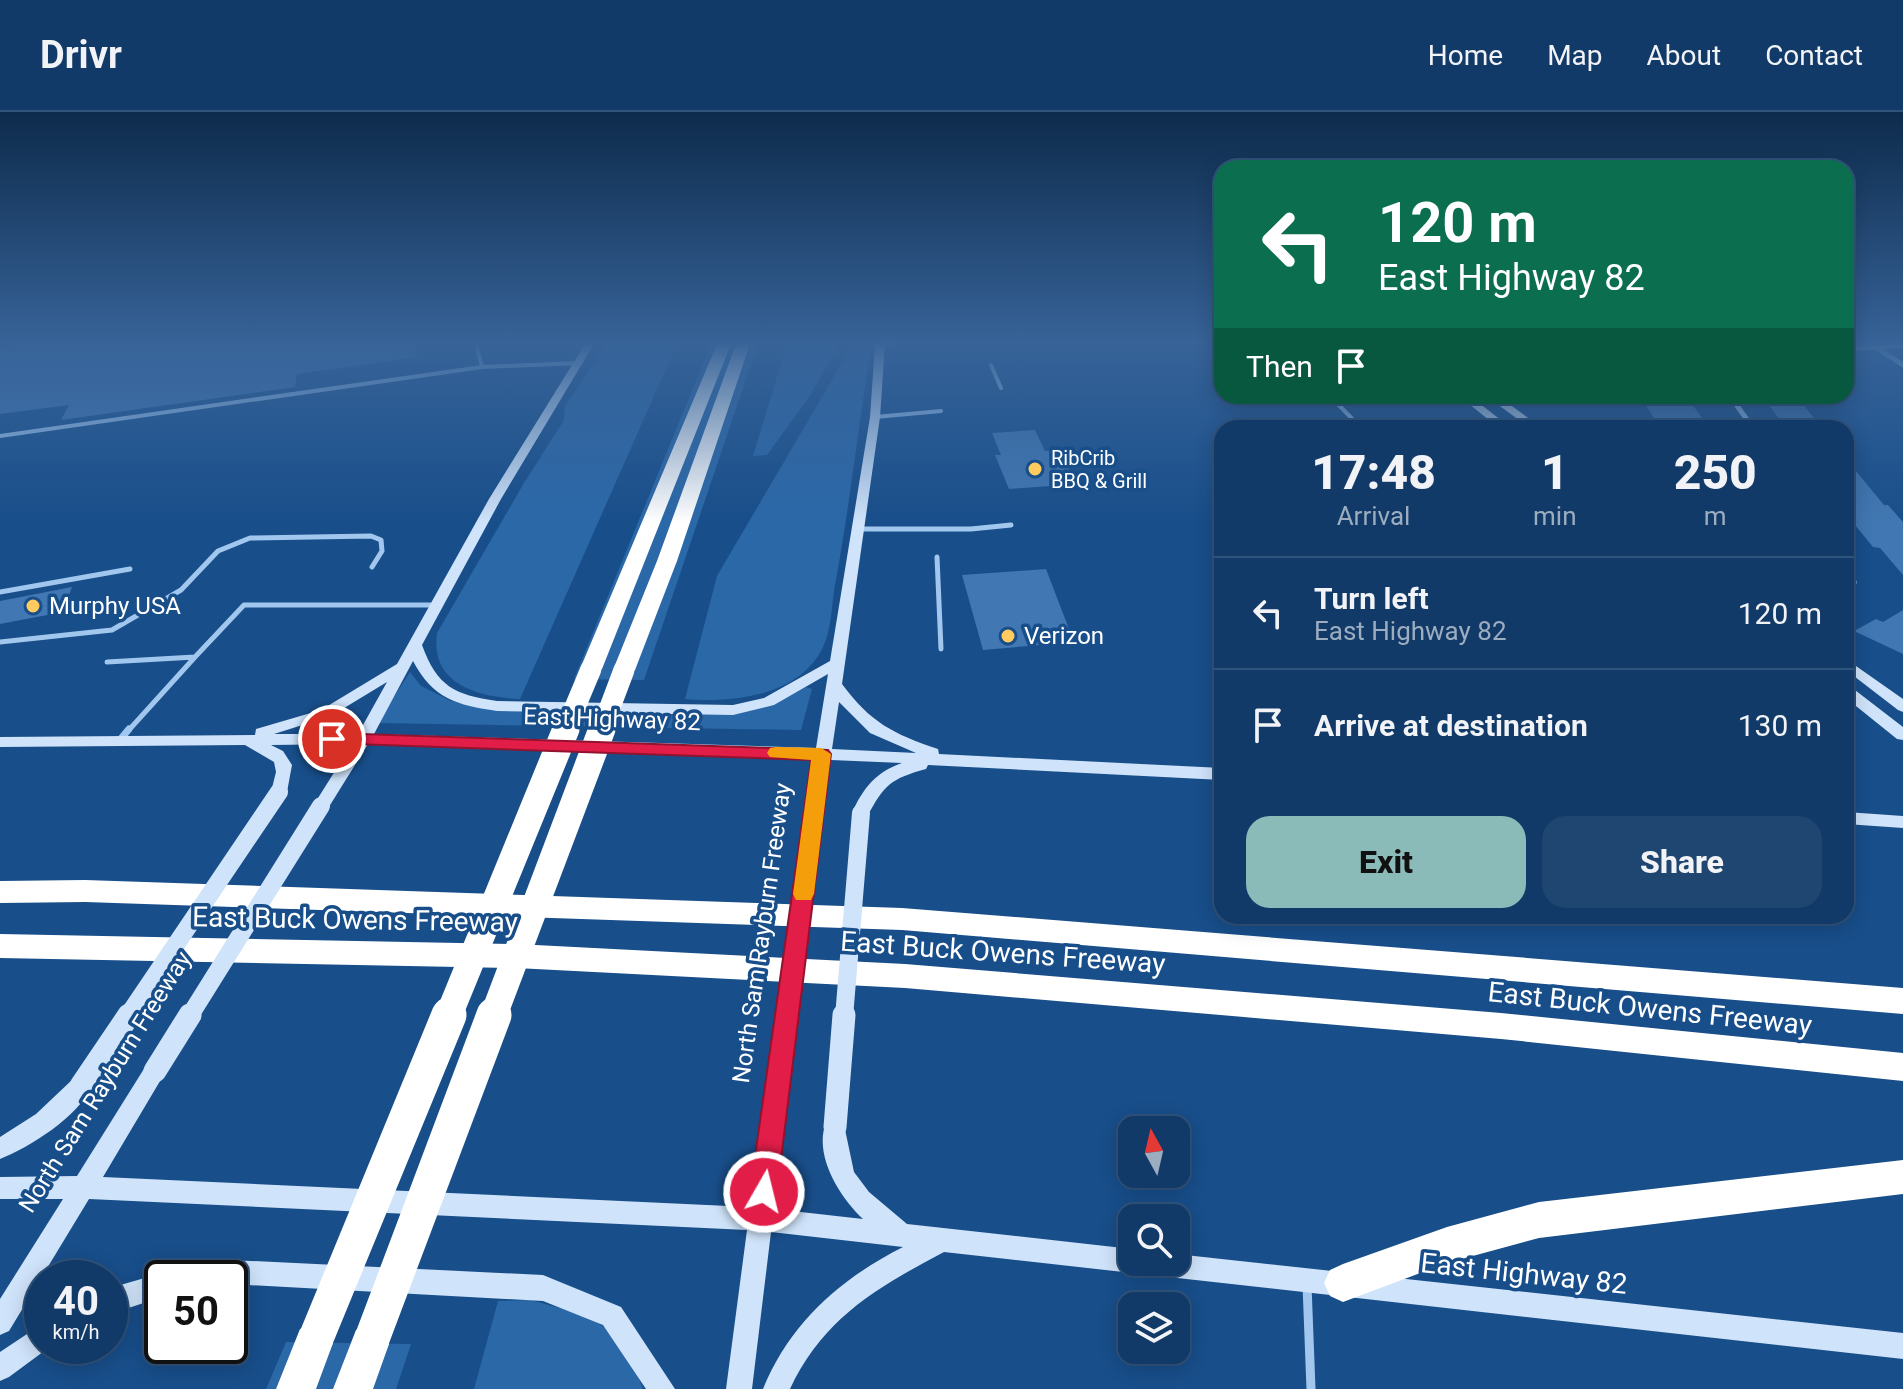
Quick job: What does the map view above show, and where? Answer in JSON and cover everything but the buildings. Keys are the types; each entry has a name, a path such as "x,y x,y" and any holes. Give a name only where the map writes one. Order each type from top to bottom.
{"highway":[{"path":"296,1389 700,404"},
{"path":"353,1389 667,561 722,404"},
{"name":"East Buck Owens Freeway","path":"0,892 85,891 902,919 1903,1001"},
{"name":"East Buck Owens Freeway","path":"0,946 516,956 905,976 1501,1026 1903,1067"},
{"path":"1343,1283 1447,1245 1539,1220 1903,1177"}],"main road":[{"name":"North Sam Rayburn Freeway","path":"0,1322 363,739 495,499 553,404"},
{"name":"North Sam Rayburn Freeway","path":"739,1389 821,754 876,404"},
{"path":"1474,404 1496,420"},
{"path":"1502,404 1526,420"},
{"path":"415,645 424,670 437,687 462,701 497,706 733,710 769,702 835,664"},
{"path":"239,740 326,713 404,665"},
{"path":"1854,669 1903,707"},
{"path":"834,684 858,719 877,732 953,760"},
{"path":"1854,696 1903,735"},
{"name":"East Highway 82","path":"0,742 363,739 821,754 1214,774"},
{"path":"0,1148 18,1141 53,1116 81,1086 279,792 286,774 284,762 276,753 239,740"},
{"path":"901,1234 856,1197 843,1181 835,1156 861,813 875,785 890,773 907,767 953,760"},
{"path":"1854,819 1903,822"},
{"path":"0,1188 82,1187 760,1219 1118,1259"},
{"path":"776,1389 814,1327 865,1281 945,1239"},
{"name":"East Highway 82","path":"1190,1267 1903,1346"},
{"path":"248,1273 543,1288 612,1316 662,1389"},
{"path":"0,1368 24,1350"}],"lane":[{"path":"0,436 226,404"},
{"path":"1338,404 1353,420"},
{"path":"875,417 941,411"},
{"path":"858,529 971,529 1011,525"},
{"path":"0,642 112,630 181,590 218,551 250,538 371,536 381,540 382,551 372,567"},
{"path":"937,557 941,649"},
{"path":"0,592 130,569"},
{"path":"119,741 244,605 437,605"},
{"path":"107,662 195,657"},
{"path":"1306,1279 1311,1389"}],"shaded area":[{"path":"651,404 520,699 473,691 460,685 441,665 437,633 564,420 565,406"},
{"path":"687,404 738,404 644,680 574,679"},
{"path":"769,404 804,404 767,455 753,456"},
{"path":"818,404 863,404 830,622 823,648 806,670 776,689 758,694 721,700 685,699 717,576"},
{"path":"410,672 421,686 451,701 492,709 685,713 781,700 806,687 812,689 801,730 377,723"},
{"path":"530,1300 572,1312 602,1325 625,1349 643,1389 474,1389 498,1301"},
{"path":"286,1342 411,1344 396,1389 266,1389"}],"slow traffic":[{"path":"776,753 821,754 803,894"}],"place":[{"name":"RibCrib BBQ & Grill","path":"1035,469"},
{"name":"Murphy USA","path":"33,606"},
{"name":"Verizon","path":"1008,636"}],"route":[{"path":"332,739 821,754 764,1192"}]}
